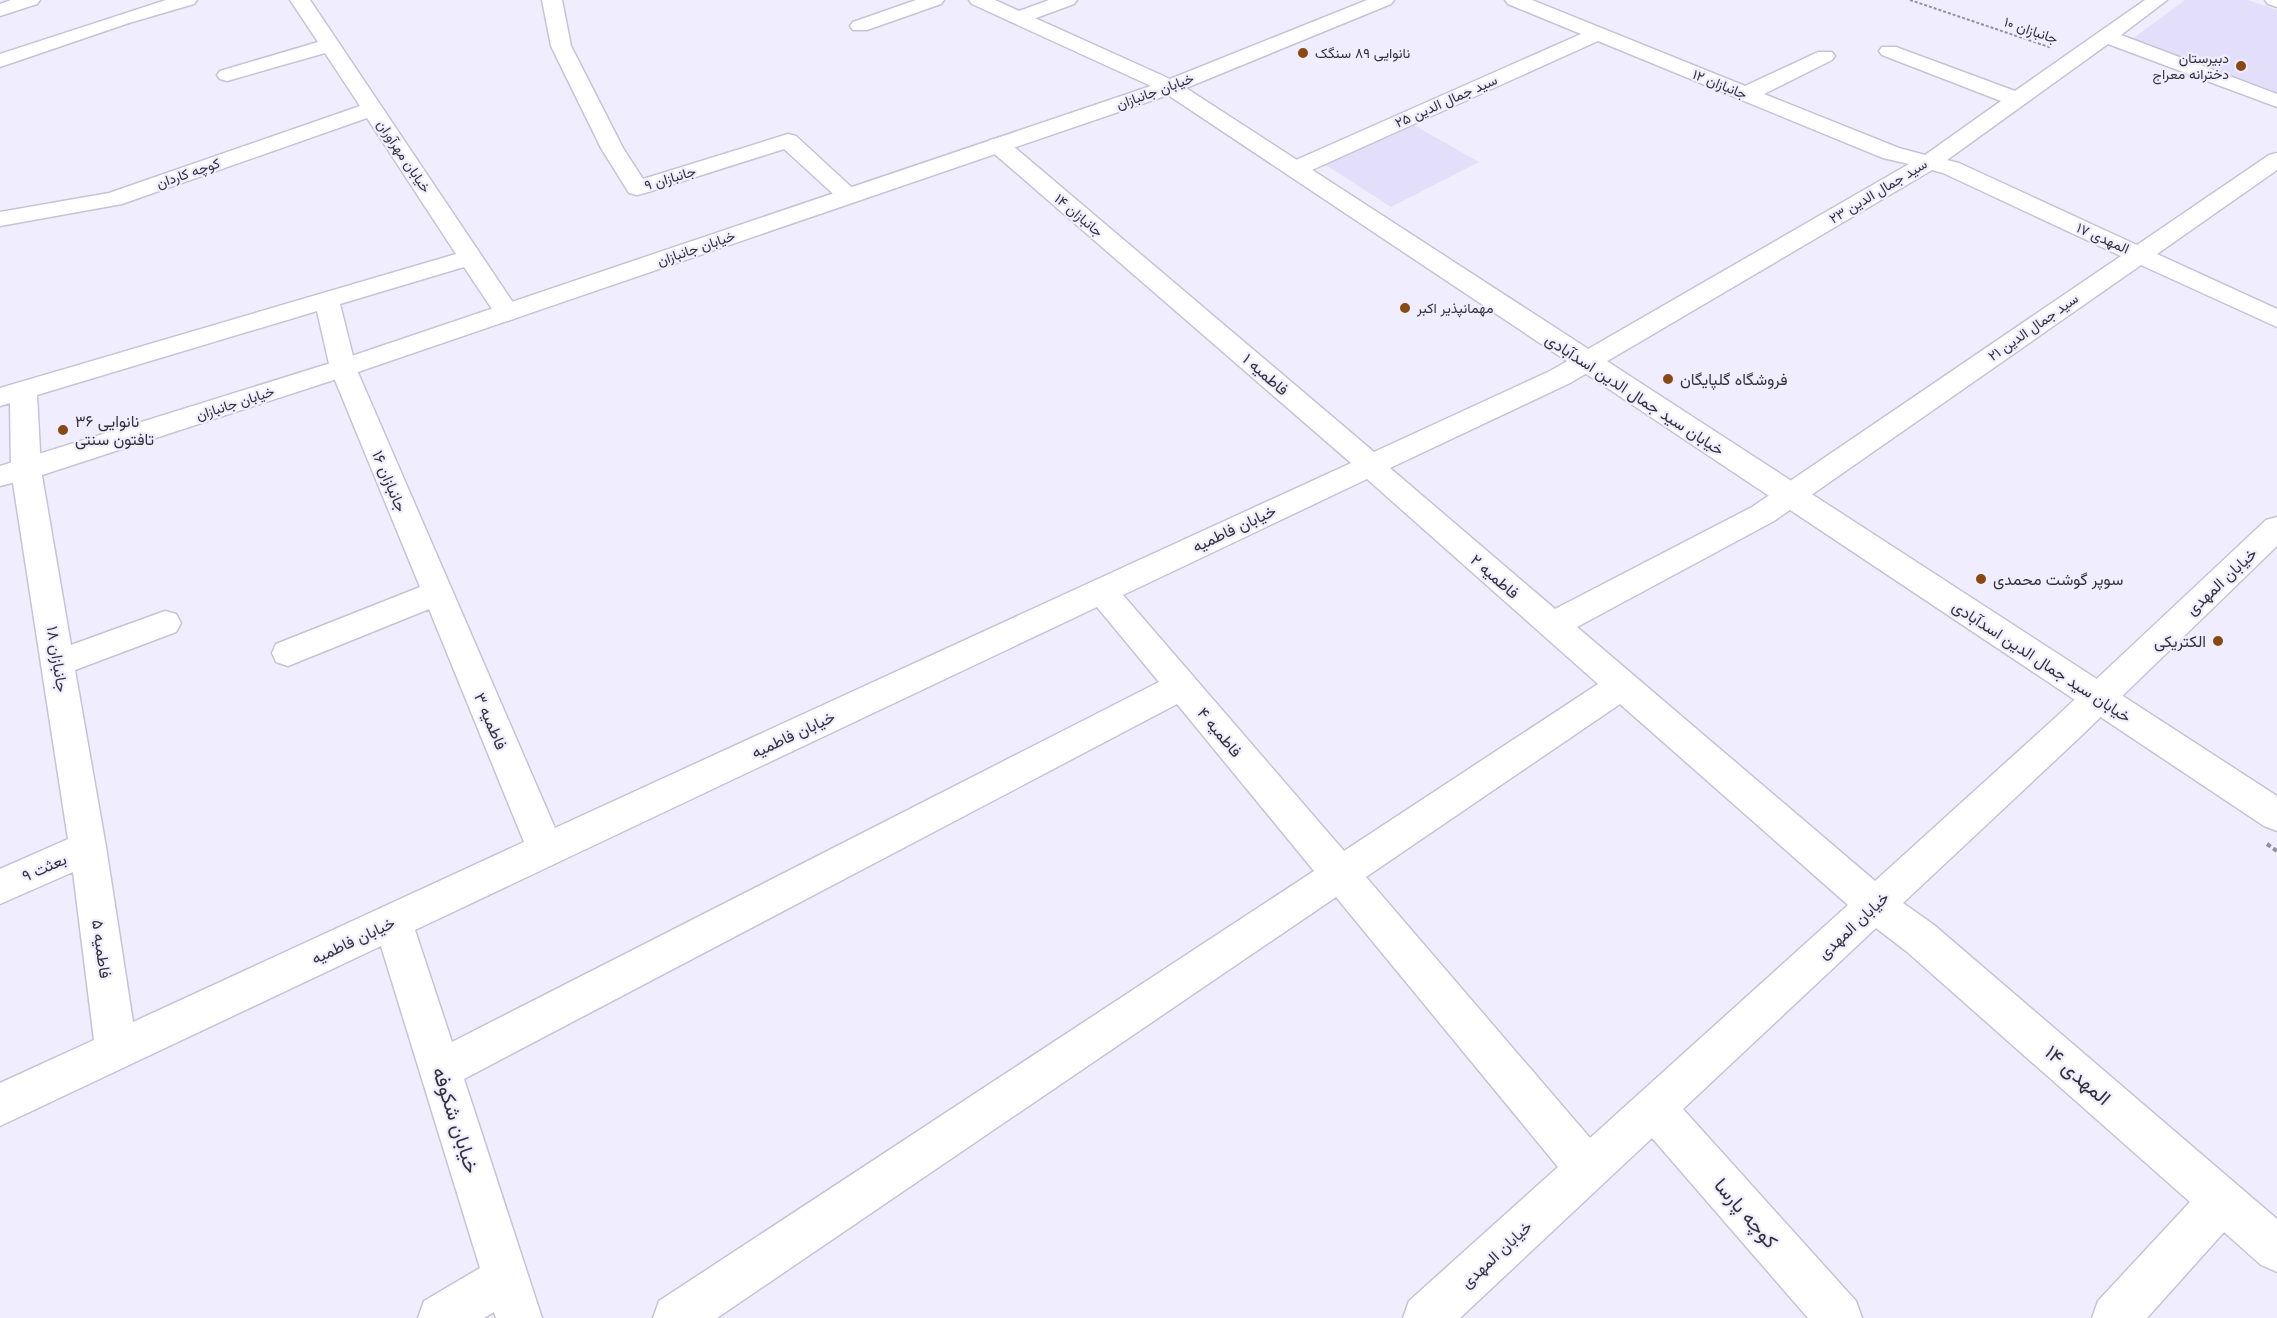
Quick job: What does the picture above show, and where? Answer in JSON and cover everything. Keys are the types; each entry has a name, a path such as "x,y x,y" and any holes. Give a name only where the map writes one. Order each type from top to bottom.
{"street":[{"path":"0,10 30,0"},
{"path":"0,61 122,19 187,0"},
{"name":"خیابان مهرآوران","path":"300,0 507,313"},
{"name":"جانبازان ۹","path":"552,0 561,46 612,148 637,188 788,141 849,196"},
{"path":"860,26 934,0"},
{"name":"خیابان سید جمال الدین اسدآبادی","path":"979,0 1170,87 2277,815"},
{"path":"1018,18 1067,0"},
{"name":"خیابان جانبازان","path":"13,473 343,368 1170,87 1384,0"},
{"name":"جانبازان ۱۲","path":"1515,0 1891,153 1928,163"},
{"name":"سید جمال الدین ۲۳","path":"1586,362 1928,163 2157,0"},
{"name":"سید جمال الدین ۲۵","path":"1295,169 1597,34"},
{"path":"2105,36 2277,101"},
{"path":"227,75 330,45"},
{"path":"1889,51 2016,99"},
{"path":"1746,94 1825,56"},
{"path":"1220,119 1209,106 1205,97 1207,90 1243,57"},
{"name":"کوچه کاردان","path":"0,219 114,199 372,109"},
{"path":"1092,113 1127,109 1174,110 1220,119"},
{"name":"جانبازان ۱۴","path":"998,145 1160,284"},
{"name":"سید جمال الدین ۲۱","path":"1553,625 1763,514 2277,160"},
{"name":"المهدی ۱۷","path":"1928,163 1951,168 2277,319"},
{"path":"11,394 471,257"},
{"name":"فاطمیه ۱","path":"1160,284 1370,465"},
{"name":"جانبازان ۱۶","path":"327,301 343,368 437,593"},
{"name":"خیابان فاطمیه","path":"0,1105 1586,362"},
{"name":"جانبازان ۱۸","path":"11,394 13,473 58,663 88,847"},
{"name":"فاطمیه ۲","path":"1370,465 1622,685"},
{"name":"خیابان المهدی","path":"1426,1318 2098,698 2277,528"},
{"name":"فاطمیه ۴","path":"1101,590 1588,1169"},
{"path":"288,653 437,593"},
{"name":"فاطمیه ۳","path":"437,593 546,850"},
{"path":"58,663 165,623"},
{"path":"676,1318 1622,685"},
{"name":"المهدی ۱۴","path":"1622,685 1875,905 1920,938 2277,1250"},
{"path":"440,1070 1181,686"},
{"name":"بعثت ۹","path":"0,887 88,847"},
{"name":"فاطمیه ۵","path":"88,847 116,1050"},
{"name":"خیابان شکوفه","path":"393,921 513,1298"},
{"name":"کوچه پارسا","path":"1654,1108 1839,1318"},
{"path":"2115,1318 2222,1201"},
{"path":"441,1318 513,1298"}],"path":[{"name":"جانبازان ۱۰","path":"1910,0 2076,56"}],"shaded area":[{"name":"دبیرستان دخترانه معراج","path":"2185,0 2248,0 2277,10 2277,93 2132,39"},
{"path":"1412,124 1479,162 1391,207 1324,164"}],"place":[{"name":"نانوایی ۸۹ سنگک","path":"1303,53"},
{"name":"دبیرستان دخترانه معراج","path":"2241,66"},
{"name":"مهمانپذیر اکبر","path":"1405,308"},
{"name":"فروشگاه گلپایگان","path":"1668,379"},
{"name":"نانوایی ۳۶ تافتون سنتی","path":"63,430"},
{"name":"سوپر گوشت محمدی","path":"1981,579"},
{"name":"الکتریکی","path":"2218,641"}]}
